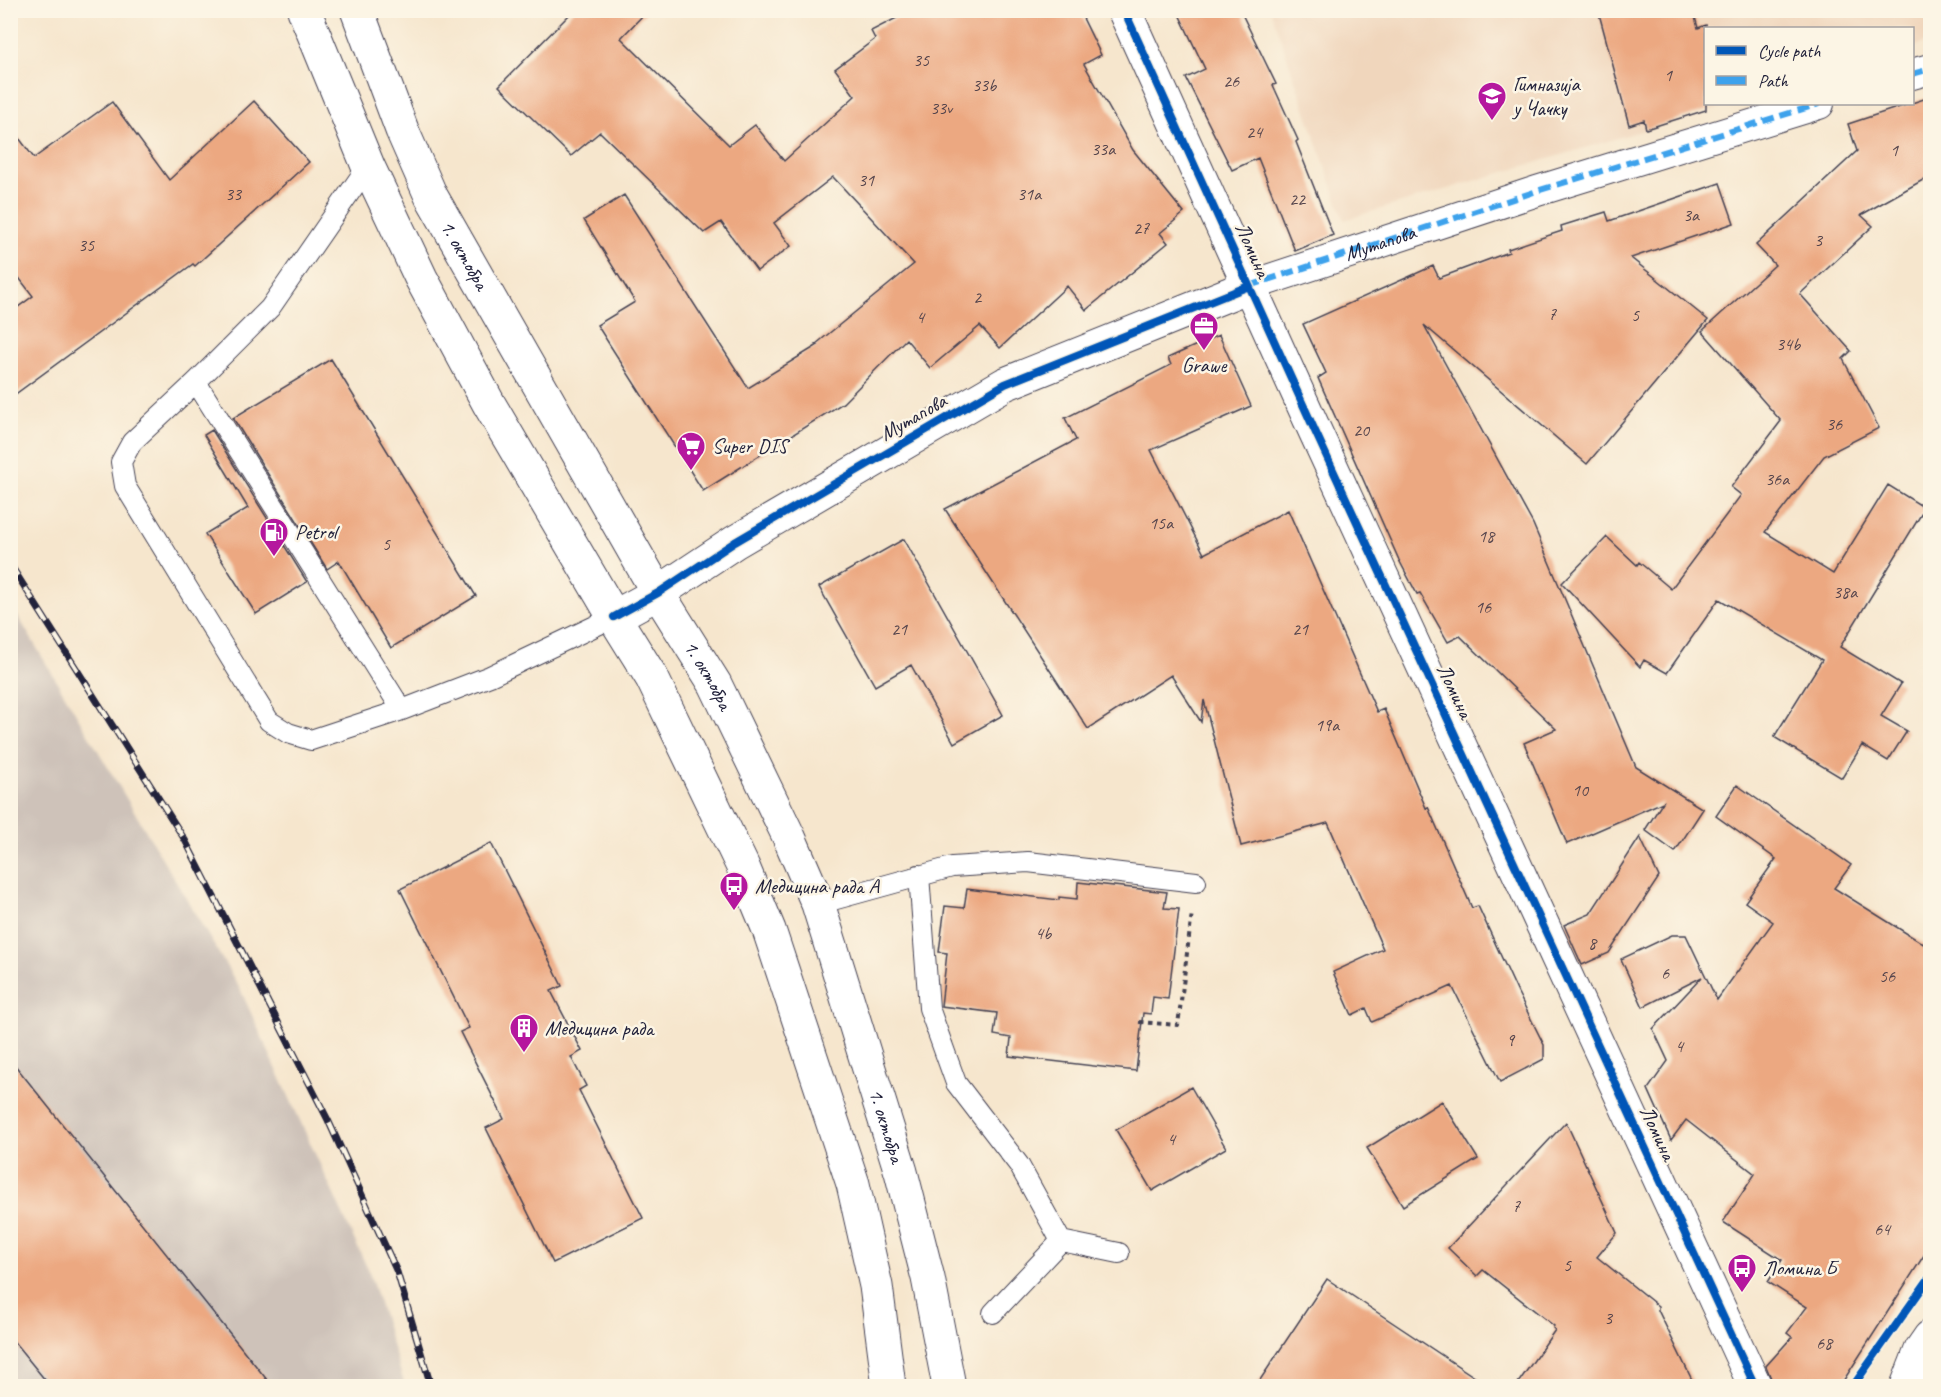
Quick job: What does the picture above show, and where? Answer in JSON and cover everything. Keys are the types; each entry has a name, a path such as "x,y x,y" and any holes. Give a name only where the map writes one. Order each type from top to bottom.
{"main road":[{"path":"304,10 368,166 421,278 489,404 652,678 743,867 769,930 853,1184 876,1286 889,1386"},
{"name":"1. октобра","path":"357,10 402,130 431,196 658,593 715,684 789,837 818,904 901,1172 928,1278 949,1386"},
{"name":"Ломина","path":"1124,10 1755,1386"},
{"name":"Мутапова","path":"614,617 658,593 735,542 1005,384 1249,286"},
{"path":"1907,1386 1921,1350 1930,1337"}],"street":[{"path":"1914,73 1930,69"},
{"name":"Мутапова","path":"1249,286 1537,191 1816,105"}],"lane":[{"path":"368,166 270,308 132,442 121,462 125,486 269,721 288,733 311,740 402,710 490,676 614,617"},
{"path":"196,382 402,710"},
{"path":"818,904 952,867 1028,862 1196,882"},
{"path":"919,875 929,1008 956,1083 1019,1165 1061,1241 1119,1253"},
{"path":"993,1313 1061,1241"}],"path":[{"path":"1139,1022 1178,1025 1196,882"}],"shaded area":[{"name":"Гимназија у Чачку","path":"1930,10 1930,41 1914,47 1914,27 1704,27 1704,105 1728,105 1344,220 1271,11"},
{"path":"10,603 240,989 369,1272 405,1386 11,1386"}],"building":[{"path":"574,10 648,10 621,38 729,145 755,125 784,161 855,96 835,69 875,39 871,31 912,10 1079,10 1101,55 1084,64 1133,150 1184,213 1160,233 1168,243 1086,310 1067,286 1000,348 980,326 930,368 906,339 843,403 703,491 597,325 635,302 584,220 624,195 748,388 818,345 816,344 914,264 833,177 774,223 791,246 757,271 721,222 704,233 600,132 571,156 499,86"},
{"path":"1177,10 1240,10 1276,84 1273,85 1298,140 1296,142 1333,235 1295,251 1258,158 1232,170 1186,78 1205,69"},
{"name":"Гимназија у Чачку","path":"1598,10 1693,10 1698,28 1706,25 1704,27 1704,105 1706,105 1706,110 1646,129 1644,120 1629,125"},
{"path":"1930,97 1930,176 1861,215 1873,226 1800,294 1851,351 1843,359 1879,428 1824,456 1765,532 1833,574 1888,485 1925,508 1840,647 1901,684 1881,716 1907,731 1888,761 1862,745 1842,778 1774,737 1822,660 1719,599 1667,673 1644,660 1640,667 1562,583 1607,537 1637,565 1639,562 1671,589 1741,495 1731,487 1781,421 1702,331 1775,265 1756,245 1857,151 1848,124 1906,105 1914,105 1914,102"},
{"path":"254,101 309,162 195,266 193,264 10,398 10,313 33,296 10,266 10,126 34,158 112,102 169,180"},
{"path":"1720,183 1734,223 1631,258 1708,320 1587,464 1424,325 1533,524 1636,767 1703,809 1675,852 1645,830 1663,802 1567,844 1524,743 1556,729 1460,636 1448,642 1420,593 1417,594 1399,560 1318,378 1326,373 1303,324 1433,266 1439,278 1509,252 1508,249 1562,231 1561,226 1606,212 1609,221"},
{"path":"1219,335 1251,406 1151,450 1204,554 1288,510 1377,712 1384,709 1472,908 1478,906 1544,1045 1544,1059 1500,1082 1452,986 1372,1022 1366,1008 1352,1015 1333,972 1383,949 1328,823 1241,846 1204,700 1201,722 1171,675 1088,729 945,509 1076,440 1065,418 1171,365 1168,358"},
{"path":"331,359 476,596 391,648 339,561 327,569 233,418"},
{"path":"212,430 307,582 256,614 205,534 248,508 204,435"},
{"path":"904,539 1003,715 954,743 911,665 875,686 819,587"},
{"path":"1737,785 1851,865 1834,888 1930,948 1930,1246 1840,1386 1774,1386 1766,1366 1792,1337 1787,1333 1807,1307 1768,1282 1782,1260 1723,1222 1755,1174 1686,1120 1671,1140 1648,1089 1668,1061 1653,1029 1702,977 1643,1007 1621,959 1672,935 1686,935 1717,1000 1773,922 1745,902 1776,859 1716,816"},
{"path":"1640,837 1659,877 1609,953 1582,965 1564,925 1590,914"},
{"name":"Медицина рада","path":"491,843 562,986 551,991 582,1051 571,1057 586,1086 579,1090 643,1218 553,1263 486,1128 504,1119 460,1032 469,1028 400,889"},
{"path":"1078,882 1167,892 1164,908 1179,909 1168,999 1153,997 1151,1014 1143,1013 1136,1071 1009,1056 1011,1038 994,1035 997,1013 941,1006 947,953 939,952 945,906 964,908 967,889 1059,900 1059,897 1077,899"},
{"path":"10,1059 272,1386 50,1386 10,1337"},
{"path":"1191,1087 1226,1148 1152,1191 1116,1130"},
{"path":"1442,1101 1478,1159 1403,1206 1367,1148"},
{"path":"1566,1122 1617,1233 1597,1257 1658,1306 1695,1386 1516,1386 1555,1330 1554,1326 1483,1270 1477,1276 1448,1248"},
{"path":"1327,1279 1488,1386 1256,1386"}],"railway":[{"path":"10,564 185,840 328,1120 397,1272 431,1386"}],"marked path":[{"path":"1914,73 1930,69"},
{"path":"1249,286 1537,191 1816,105"}],"cycle path":[{"path":"1124,10 1315,431 1755,1386"},
{"path":"614,617 658,593 735,542 1005,384 1249,286"},
{"path":"1853,1386 1930,1277"}],"place":[{"name":"Гимназија у Чачку","path":"1492,122"},
{"name":"Grawe","path":"1204,352"},
{"name":"Super DIS","path":"691,472"},
{"name":"Petrol","path":"274,558"},
{"name":"Медицина рада А","path":"734,912"},
{"name":"Медицина рада","path":"524,1054"},
{"name":"Ломина Б","path":"1742,1294"}]}
